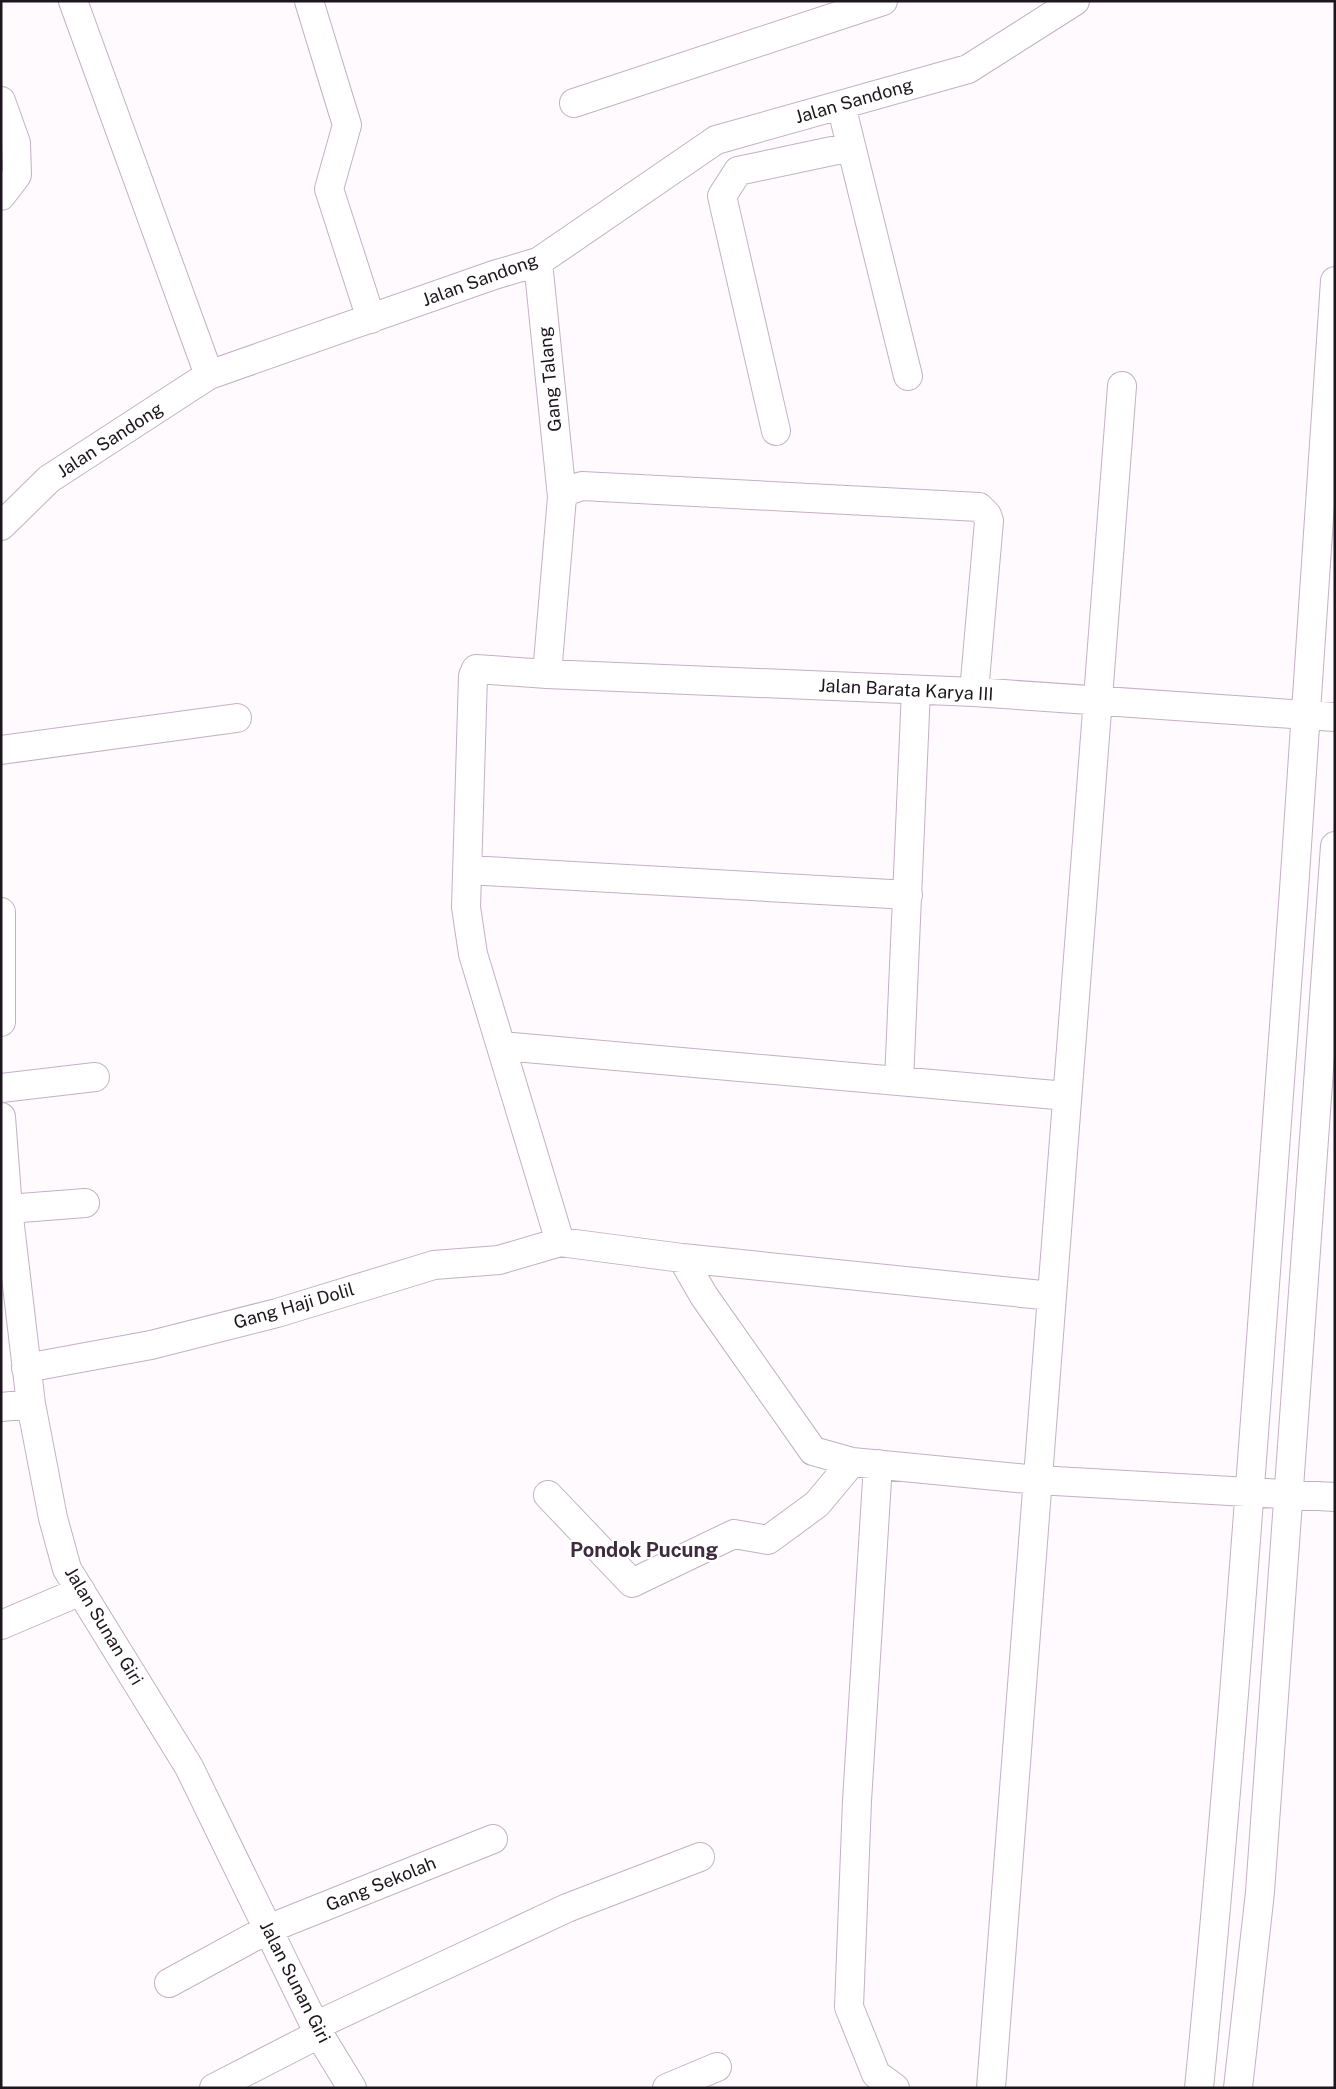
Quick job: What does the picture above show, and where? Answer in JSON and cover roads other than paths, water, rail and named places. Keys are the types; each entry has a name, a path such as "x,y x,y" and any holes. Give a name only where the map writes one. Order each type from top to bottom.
{"street":[{"path":"74,1 209,375"},
{"path":"309,1 347,125 329,189 372,319"},
{"path":"574,103 883,1"},
{"name":"Jalan Sandong","path":"1,526 50,479 209,375 494,275 538,262 716,140 968,69 1074,1"},
{"path":"1,101 16,144 17,175 1,196"},
{"path":"841,105 908,376"},
{"path":"776,430 722,196 738,171 851,147"},
{"name":"Gang Talang","path":"538,262 562,497 547,674"},
{"path":"1200,2088 1219,1890 1250,1492 1308,715 1335,282"},
{"path":"991,2088 1122,386"},
{"path":"562,497 570,490 582,486 979,507 987,515 989,521 974,692"},
{"name":"Jalan Barata Karya III","path":"468,870 473,676 476,669 547,674 974,692 1335,717"},
{"path":"899,1081 916,690"},
{"path":"1,750 237,718"},
{"path":"1238,2088 1260,1892 1335,846"},
{"path":"908,895 468,870 466,907 473,954 560,1242 682,1258 1052,1296"},
{"path":"1,912 1,1022"},
{"path":"502,1046 1067,1096"},
{"path":"1,1088 95,1077"},
{"name":"Jalan Sunan Giri","path":"1,1117 6,1214 31,1404 53,1518 67,1569 189,1766 317,2030 352,2088"},
{"path":"6,1214 85,1203"},
{"name":"Gang Haji Dolil","path":"26,1368 151,1345 277,1312 434,1265 499,1260 560,1242"},
{"path":"682,1258 704,1296 813,1451 865,1463 1038,1480 1335,1497"},
{"path":"1,1407 31,1404"},
{"path":"548,1495 632,1583 734,1534 768,1540 817,1504 865,1463"},
{"path":"865,1463 857,1801 848,2007 876,2074 896,2088"},
{"path":"1,1625 81,1591"},
{"name":"Gang Sekolah","path":"169,1983 268,1929 493,1839"},
{"path":"214,2088 317,2030 567,1908 700,1857"},
{"path":"667,2088 717,2066"}],"district":[{"name":"Pondok Pucung","path":"644,1550"}]}
